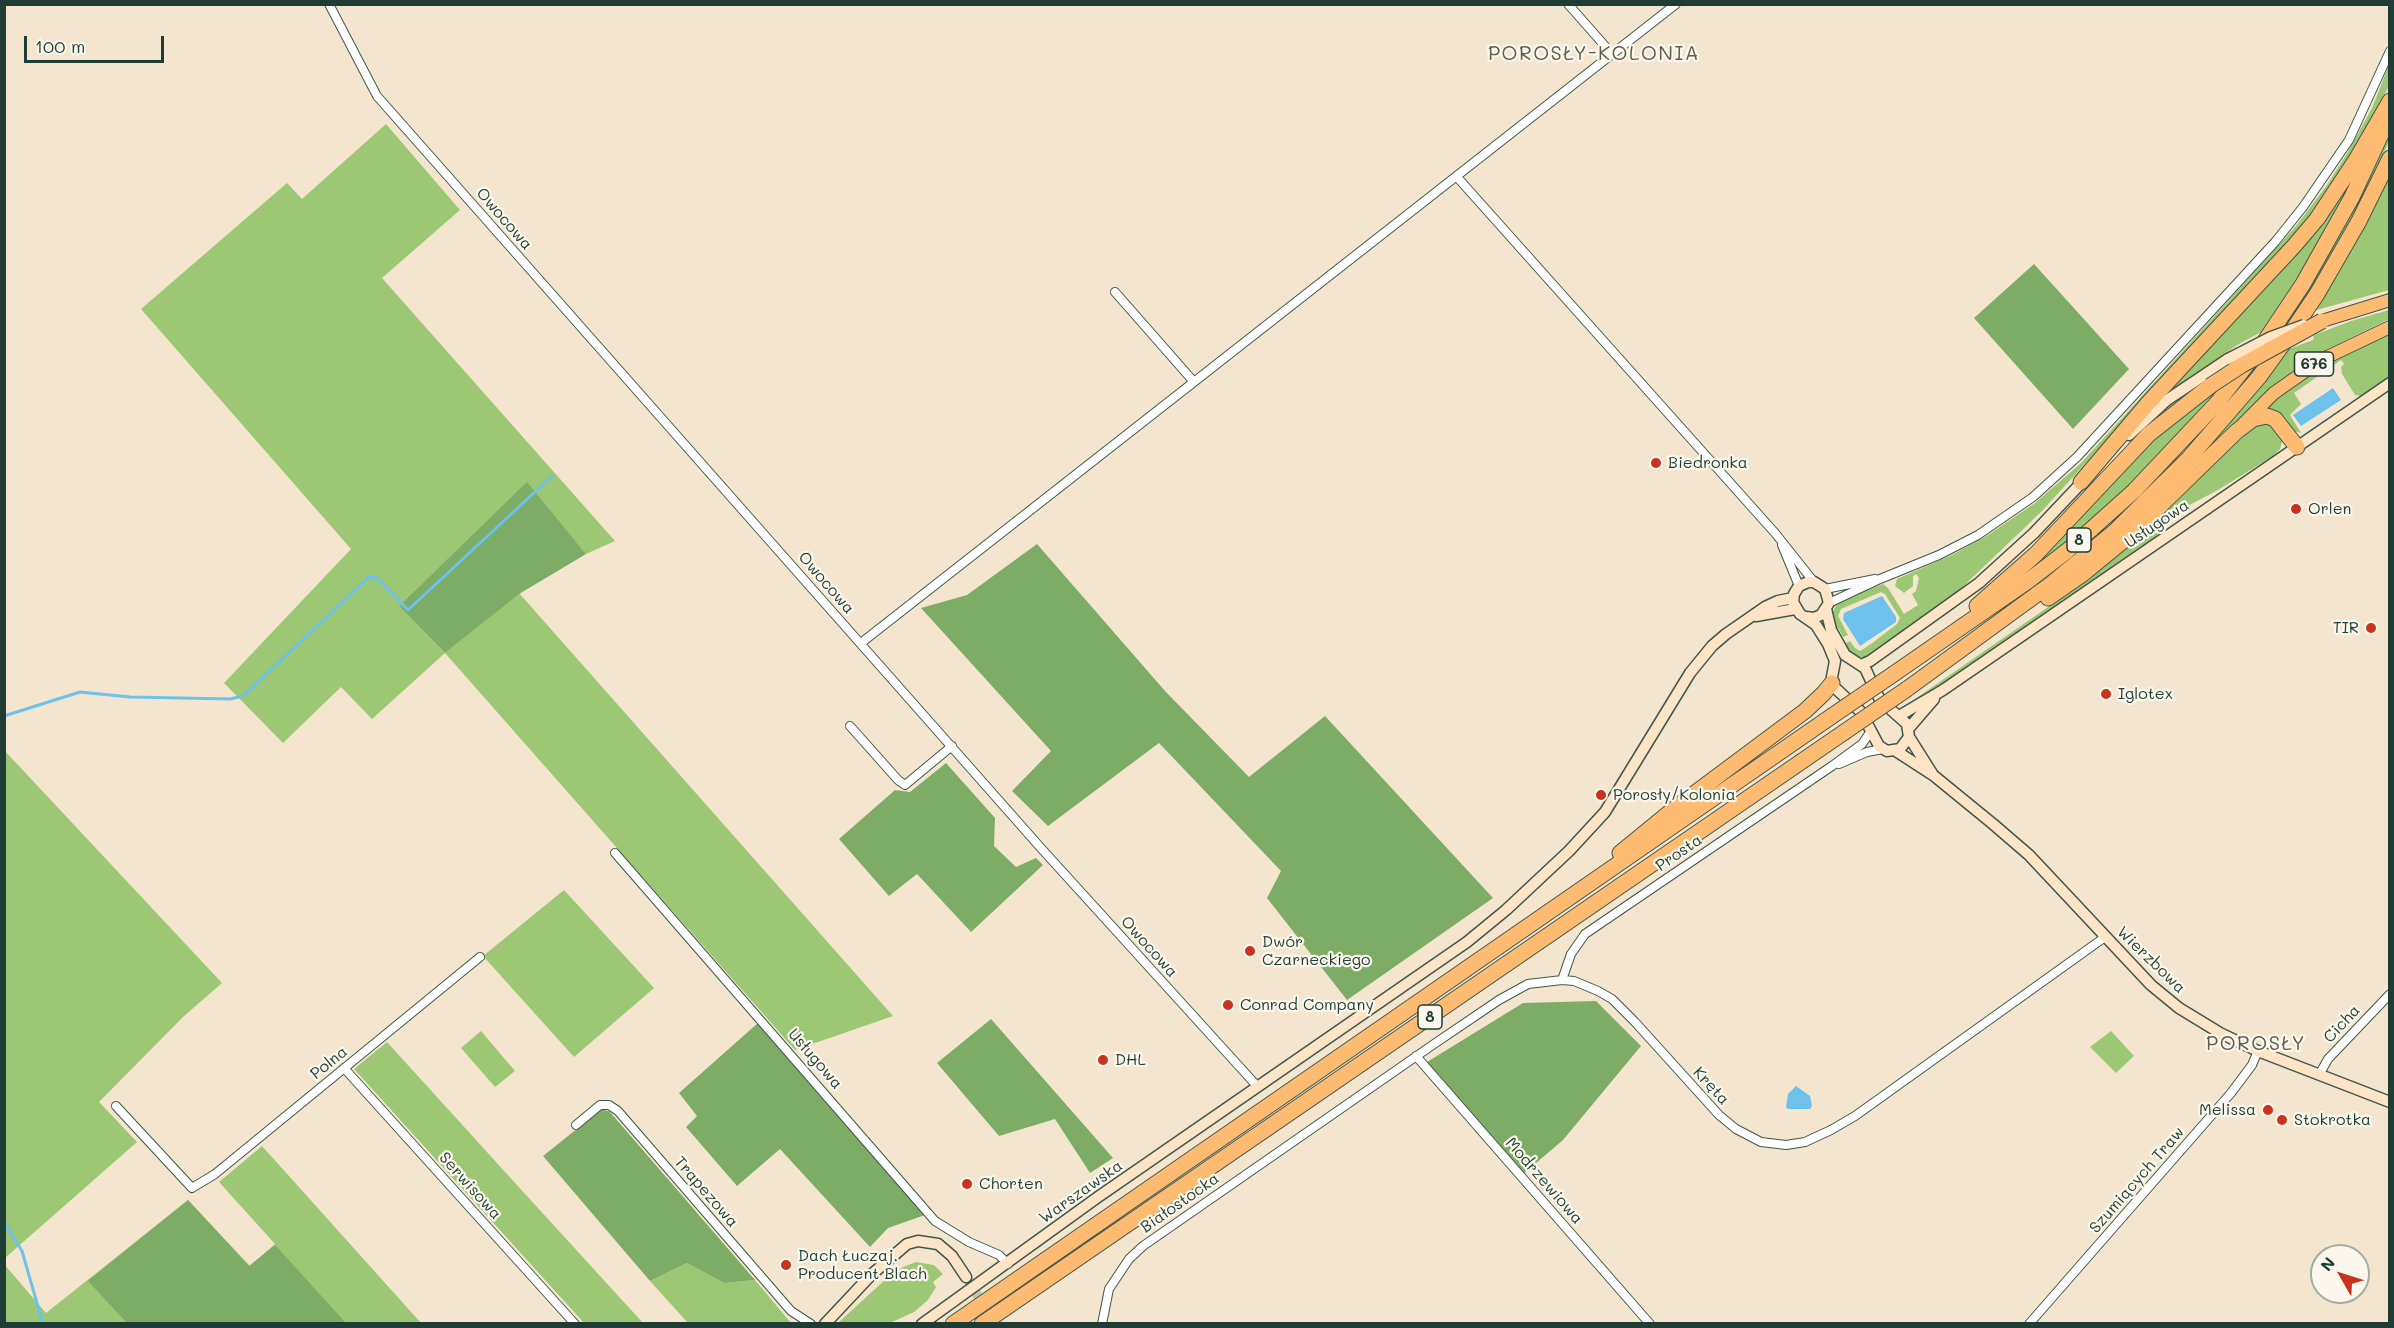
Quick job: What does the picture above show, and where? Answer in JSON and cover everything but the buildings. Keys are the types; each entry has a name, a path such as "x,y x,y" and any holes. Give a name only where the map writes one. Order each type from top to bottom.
{"highway":[{"path":"2081,482 2149,402 2317,219 2356,160 2390,101"},
{"name":"8","path":"953,1323 2028,581 2067,551 2134,491 2217,404 2263,344 2302,284 2352,197 2390,114"},
{"name":"8","path":"982,1323 1981,638 2051,585 2114,532 2162,486 2259,377 2317,294 2359,220 2390,158"},
{"path":"1923,653 2036,554 2149,434 2210,386 2242,365 2322,321"},
{"path":"1981,638 2030,610 2084,573 2157,510 2236,431 2253,419 2267,416 2275,418 2297,447"},
{"path":"1565,901 1675,808 1805,711 1824,693 1833,675"}],"main road":[{"path":"2322,321 2390,300"},
{"name":"676","path":"2236,431 2255,410 2289,381 2321,360 2390,327"}],"street":[{"name":"Owocowa","path":"329,4 377,96 952,746 1257,1086"},
{"path":"1568,4 1612,54"},
{"path":"861,643 1676,4"},
{"path":"1806,617 1817,617 1828,606 1880,579 1939,555 1978,535 2033,497 2078,457 2275,242 2303,207 2349,141 2390,51"},
{"path":"1457,177 1779,538 1814,582 1825,589 1880,579"},
{"path":"1115,292 1194,382"},
{"path":"1833,675 1843,661 1857,663 1870,661 1979,584 2034,533 2081,482 2167,400 2228,359 2271,337 2322,321"},
{"name":"Usługowa","path":"1943,690 2390,383"},
{"path":"1779,538 1799,586 1794,604 1816,625 1824,638 1835,661 1833,675 1836,690 1861,712 1882,749 1896,751 1905,745 1909,733 1943,690"},
{"path":"1799,586 1814,582"},
{"path":"1825,589 1828,606"},
{"name":"Warszawska","path":"922,1323 1008,1264 1098,1197 1467,942 1550,869 1591,828 1611,803 1698,661 1726,634 1778,601 1794,604"},
{"name":"Wierzbowa","path":"1828,606 1831,630 1845,655 1867,671 1880,700 1899,716 1933,776"},
{"path":"1899,716 1943,690"},
{"path":"850,726 905,785 952,746"},
{"name":"Prosta","path":"1562,980 1571,954 1585,934 1832,766 1862,744 1871,731"},
{"name":"Prosta","path":"1832,766 1876,749 1882,749"},
{"name":"Wierzbowa","path":"1896,751 1933,776 2028,855 2151,985 2180,1008 2220,1033 2258,1051 2390,1102"},
{"name":"Usługowa","path":"615,853 935,1221 969,1242 999,1255 1008,1264"},
{"name":"Kręta","path":"1307,1131 1517,989 1528,984 1562,980 1586,985 1612,999 1719,1115 1736,1129 1761,1142 1786,1145 1805,1142 1855,1116 2105,937"},
{"name":"Polna","path":"116,1106 192,1188 215,1174 480,957"},
{"name":"Cicha","path":"2319,1075 2328,1059 2390,994"},
{"name":"Szumiących Traw","path":"2029,1323 2231,1093 2252,1065 2258,1051"},
{"name":"Modrzewiowa","path":"1416,1056 1650,1323"},
{"name":"Serwisowa","path":"344,1068 575,1323"},
{"name":"Trapezowa","path":"576,1125 600,1105 609,1105 618,1111 791,1311 811,1323"},
{"name":"Białostocka","path":"1102,1323 1109,1289 1129,1259 1143,1246 1307,1131"},
{"path":"825,1323 870,1275 907,1244 918,1241 938,1244 952,1256 966,1277"}],"green space":[{"path":"2389,65 2390,84 2332,188 2289,243 2042,511 1949,600 1865,657 1854,657 1847,651 1846,643 1850,641 1860,651 1897,624 1900,618 1885,594 1881,592 1841,609 1838,616 1848,635 1843,637 1834,625 1831,616 1836,605 1843,599 1883,584 1888,588 1904,614 1918,605 1912,594 1916,591 1919,578 1916,574 1913,576 1913,586 1904,593 1895,586 1897,579 1950,556 1985,537 2035,503 2081,463 2296,226 2346,155 2372,108"},
{"path":"386,124 460,210 382,278 615,541 586,554 527,483 399,606 445,653 372,719 341,687 283,743 224,683 351,549 141,309 287,183 302,199"},
{"path":"2389,130 2389,142 2362,201 2320,275 2291,319 2284,323"},
{"path":"2359,165 2343,200 2309,260 2261,332 2166,393"},
{"path":"2389,172 2389,290 2313,311 2359,235"},
{"path":"2034,264 2129,369 2073,429 1974,318"},
{"path":"2389,310 2389,319 2328,349 2288,376 2104,549 2214,440 2286,350 2313,340 2314,335"},
{"path":"2389,333 2389,377 2362,396 2355,395 2342,374 2341,367 2344,364 2341,360 2294,393 2301,404 2290,415 2301,433 2294,431 2264,409 2290,387 2339,357"},
{"path":"2219,388 2192,422 2134,482 2055,552 2020,578 2164,429"},
{"path":"2268,421 2283,439 2280,449 2273,456 2218,490 2182,509 2180,507 2171,517 2173,519 2156,536 1909,706 1902,708 2077,587 2109,562 2179,499 2252,425"},
{"path":"527,482 586,554 519,594 445,653 399,606"},
{"path":"1037,544 1165,691 1249,777 1325,716 1493,898 1347,1000 1267,898 1281,871 1159,743 1048,826 1012,791 1051,751 921,608 967,595"},
{"path":"519,593 893,1016 795,1050 445,653"},
{"path":"4,750 222,983 183,1017 99,1102 137,1142 5,1258"},
{"path":"946,763 995,818 994,846 1016,867 1036,858 1043,865 971,932 917,874 889,896 839,839 895,790 910,792"},
{"path":"564,890 654,988 574,1057 483,956"},
{"path":"1596,1001 1641,1046 1563,1140 1522,1175 1427,1062 1523,1003"},
{"path":"991,1019 1113,1158 1090,1173 1055,1119 999,1136 937,1063"},
{"path":"758,1023 925,1215 888,1228 870,1247 780,1149 737,1186 686,1127 697,1116 679,1093"},
{"path":"481,1031 515,1071 495,1087 461,1048"},
{"path":"2111,1031 2134,1056 2116,1073 2090,1047"},
{"path":"387,1042 643,1323 584,1323 354,1069"},
{"path":"602,1109 610,1112 755,1280 724,1283 687,1263 650,1281 543,1156"},
{"path":"262,1146 421,1323 5,1323 4,1264 46,1313 188,1200 250,1266 275,1244 219,1182"},
{"path":"188,1200 249,1266 275,1245 346,1323 127,1323 88,1281"},
{"path":"916,1262 934,1265 943,1274 933,1282 936,1287 928,1300 914,1312 890,1323 838,1323 887,1278 903,1267"},
{"path":"687,1263 724,1283 755,1280 791,1323 688,1323 650,1281"}],"water":[{"path":"2333,388 2341,400 2301,426 2293,415"},
{"path":"1882,596 1896,617 1896,622 1860,646 1843,619 1844,613"},
{"path":"1796,1086 1810,1096 1812,1106 1810,1109 1788,1109 1786,1107 1788,1094"}],"waterway":[{"path":"4,716 80,692 130,697 230,699 243,696 369,577 377,578 408,610 552,476"},
{"path":"4,1222 22,1251 43,1324"}],"tunnel":[{"path":"966,1277 995,1323"}],"place":[{"name":"Biedronka","path":"1656,463"},
{"name":"Orlen","path":"2296,509"},
{"name":"TIR","path":"2371,628"},
{"name":"Iglotex","path":"2106,694"},
{"name":"Porosły/Kolonia","path":"1601,795"},
{"name":"Dwór Czarneckiego","path":"1250,951"},
{"name":"Conrad Company","path":"1228,1005"},
{"name":"DHL","path":"1103,1060"},
{"name":"Melissa","path":"2268,1110"},
{"name":"Stokrotka","path":"2282,1120"},
{"name":"Chorten","path":"967,1184"},
{"name":"Dach Łuczaj. Producent Blach","path":"786,1265"}],"district":[{"name":"POROSŁY-KOLONIA","path":"1594,54"},
{"name":"POROSŁY","path":"2256,1044"}]}
